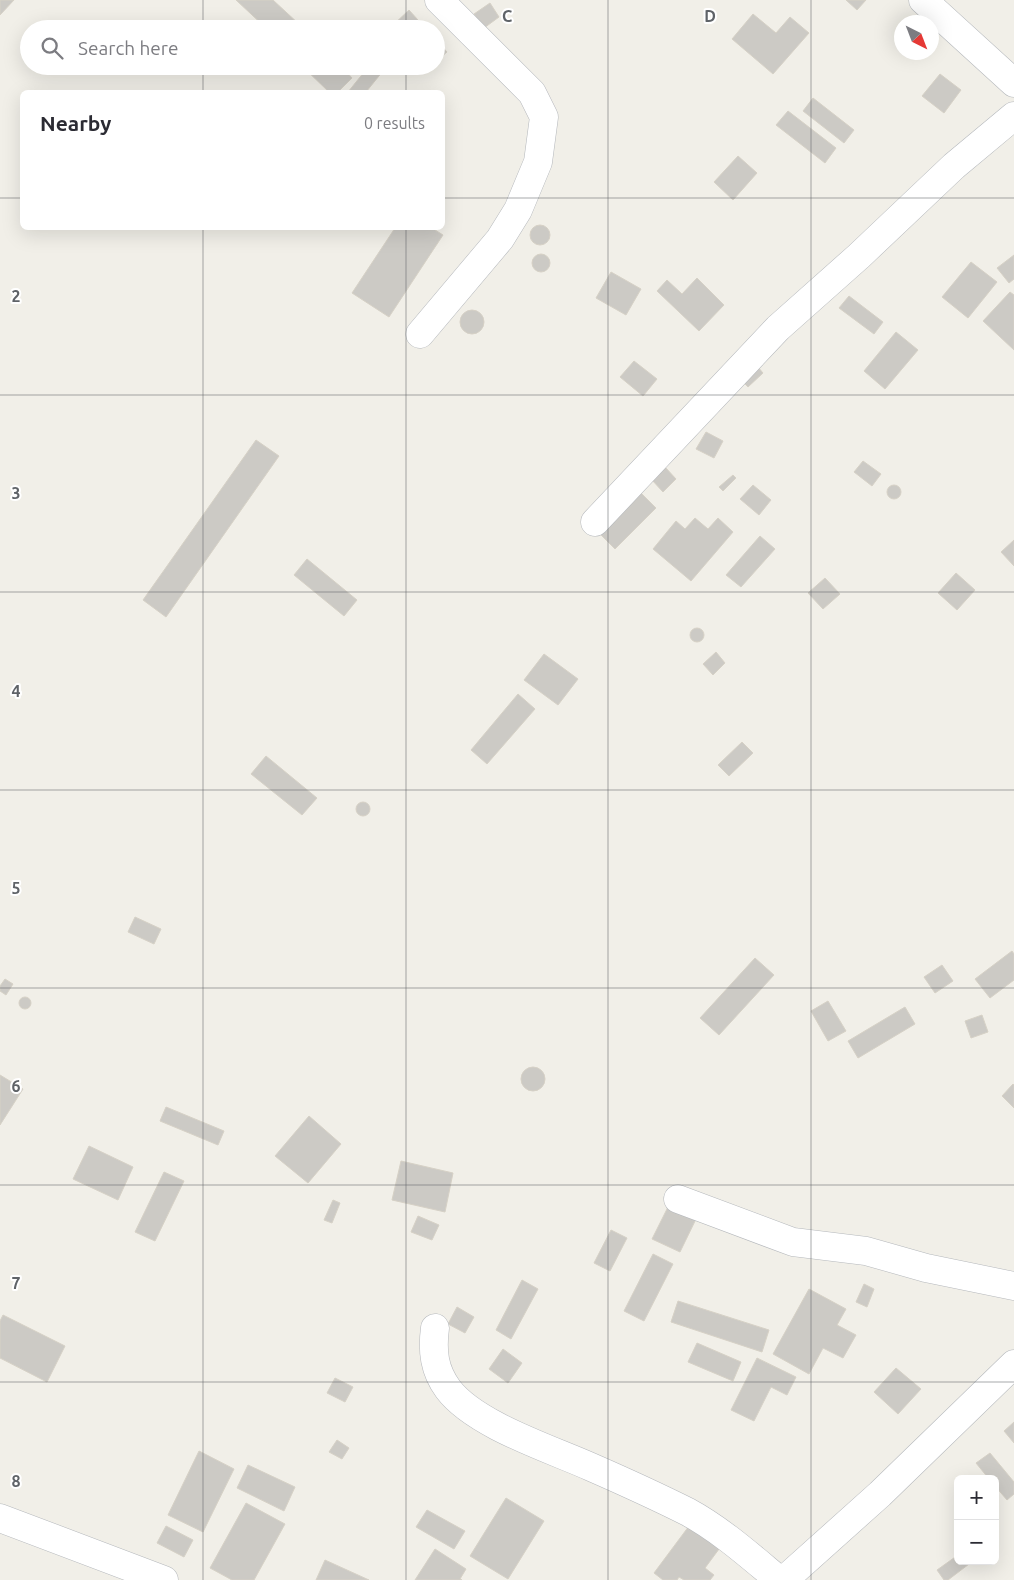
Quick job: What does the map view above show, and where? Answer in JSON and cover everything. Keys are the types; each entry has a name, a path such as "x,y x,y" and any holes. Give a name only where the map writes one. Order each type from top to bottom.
{"street":[{"path":"420,334 500,239 518,210 538,162 544,117 532,93 439,0"},
{"path":"923,0 1014,83"},
{"path":"594,522 778,328 859,256 954,166 1014,116"},
{"path":"678,1199 793,1242 866,1251 926,1268 1014,1286"},
{"path":"435,1328 432,1348 435,1366 448,1389 462,1404 527,1440 688,1513 721,1533 779,1580"},
{"path":"784,1580 880,1494 1014,1364"},
{"path":"0,1518 164,1580"}],"building":[{"path":"0,0 14,0 0,15"},
{"path":"236,0 273,0 295,20 257,20"},
{"path":"846,0 866,0 857,10"},
{"path":"490,3 499,17 484,28 474,14"},
{"path":"409,10 418,20 398,20"},
{"path":"753,14 776,33 790,17 809,33 773,74 732,39"},
{"path":"940,74 961,90 944,113 922,96"},
{"path":"311,75 349,75 352,78 340,90 327,90"},
{"path":"362,75 380,75 368,90 350,90"},
{"path":"813,98 854,130 844,143 803,111"},
{"path":"788,111 836,148 825,163 776,125"},
{"path":"738,156 757,173 733,200 714,182"},
{"path":"540,225 547,228 550,235 547,242 540,245 533,242 530,235 533,228"},
{"path":"394,230 435,230 443,235 389,317 352,293"},
{"path":"541,254 547,257 550,263 547,269 541,272 535,269 532,263 535,257"},
{"path":"1014,255 1014,279 1009,283 997,268"},
{"path":"971,262 997,282 968,318 942,297"},
{"path":"611,272 641,289 626,315 596,298"},
{"path":"697,278 724,305 699,331 657,291 667,280 682,294"},
{"path":"1010,292 1014,295 1014,350 983,321"},
{"path":"849,296 883,322 874,334 839,308"},
{"path":"472,310 481,313 484,322 481,331 472,334 463,331 460,322 463,313"},
{"path":"896,332 918,350 885,389 864,371"},
{"path":"634,361 657,379 643,396 620,377"},
{"path":"757,366 763,373 748,387 741,380"},
{"path":"706,432 723,441 714,458 696,449"},
{"path":"256,440 279,456 166,617 143,600"},
{"path":"863,461 881,474 872,486 854,472"},
{"path":"665,467 676,479 663,492 652,480"},
{"path":"733,475 736,478 723,491 719,487"},
{"path":"753,485 771,500 759,515 740,499"},
{"path":"894,485 899,487 901,492 899,497 894,499 889,497 887,492 889,487"},
{"path":"641,493 656,508 615,549 600,534"},
{"path":"695,518 708,529 718,518 733,532 691,581 653,549 676,521 685,529"},
{"path":"760,536 775,549 741,587 726,575"},
{"path":"1014,540 1014,566 1001,552"},
{"path":"307,559 357,600 344,616 294,575"},
{"path":"956,573 975,590 957,610 938,593"},
{"path":"825,578 840,594 823,609 808,593"},
{"path":"694,628 700,628 704,635 700,642 694,642 690,638 690,632"},
{"path":"716,652 725,663 713,675 703,664"},
{"path":"544,654 578,679 558,705 524,680"},
{"path":"518,694 535,709 487,764 471,750"},
{"path":"742,742 753,753 729,776 718,765"},
{"path":"266,756 317,798 302,815 251,774"},
{"path":"363,802 368,804 370,809 368,814 363,816 358,814 356,809 358,804"},
{"path":"135,917 161,929 154,944 128,932"},
{"path":"1012,951 1014,954 1014,980 990,998 975,979"},
{"path":"755,958 774,975 719,1035 700,1018"},
{"path":"942,965 953,981 935,993 924,977"},
{"path":"5,979 13,984 6,995 0,991 0,986"},
{"path":"23,997 27,997 31,1003 27,1009 23,1009 19,1005 19,1001"},
{"path":"828,1001 846,1031 828,1041 811,1011"},
{"path":"905,1007 915,1024 858,1058 848,1041"},
{"path":"982,1015 988,1032 971,1038 965,1021"},
{"path":"533,1067 538,1068 544,1074 544,1084 538,1090 533,1091 528,1090 522,1084 521,1079 522,1074 528,1068"},
{"path":"0,1075 23,1089 0,1125"},
{"path":"1014,1085 1014,1108 1002,1096"},
{"path":"166,1107 224,1131 218,1145 160,1121"},
{"path":"309,1116 341,1144 308,1183 275,1156"},
{"path":"89,1146 133,1167 118,1200 73,1179"},
{"path":"401,1161 453,1173 445,1212 392,1200"},
{"path":"164,1172 184,1181 155,1241 135,1232"},
{"path":"333,1200 340,1203 332,1223 324,1220"},
{"path":"670,1203 697,1217 680,1252 652,1239"},
{"path":"418,1216 439,1225 432,1240 411,1232"},
{"path":"611,1230 627,1238 610,1271 594,1263"},
{"path":"653,1254 673,1264 644,1321 624,1311"},
{"path":"522,1280 538,1289 511,1339 496,1330"},
{"path":"864,1284 874,1289 867,1307 856,1302"},
{"path":"809,1289 846,1309 837,1325 856,1335 843,1358 823,1348 809,1374 773,1354"},
{"path":"678,1301 769,1330 762,1352 671,1322"},
{"path":"457,1307 474,1317 465,1333 448,1324"},
{"path":"3,1315 65,1346 47,1382 0,1358 0,1321"},
{"path":"697,1343 741,1362 733,1381 688,1362"},
{"path":"503,1349 522,1363 508,1383 489,1369"},
{"path":"757,1358 796,1377 787,1395 771,1387 754,1421 731,1410"},
{"path":"896,1368 921,1389 898,1414 874,1392"},
{"path":"335,1378 353,1387 345,1402 327,1393"},
{"path":"1014,1422 1014,1443 1004,1431"},
{"path":"337,1440 349,1448 342,1459 329,1452"},
{"path":"199,1451 234,1469 203,1532 168,1515"},
{"path":"990,1453 1014,1482 1014,1494 1007,1500 999,1491 999,1475 986,1475 976,1463"},
{"path":"248,1465 295,1487 284,1511 237,1488"},
{"path":"506,1498 544,1521 508,1579 470,1556"},
{"path":"246,1503 285,1524 254,1580 232,1580 210,1568"},
{"path":"427,1510 465,1531 454,1549 416,1527"},
{"path":"692,1522 722,1545 705,1568 714,1575 710,1580 684,1580 679,1577 677,1580 663,1580 654,1573"},
{"path":"166,1526 193,1540 184,1557 157,1543"},
{"path":"435,1549 466,1569 460,1579 462,1580 415,1580"},
{"path":"954,1558 954,1565 968,1565 948,1580 944,1580 937,1570"},
{"path":"325,1560 369,1580 316,1580"}]}
